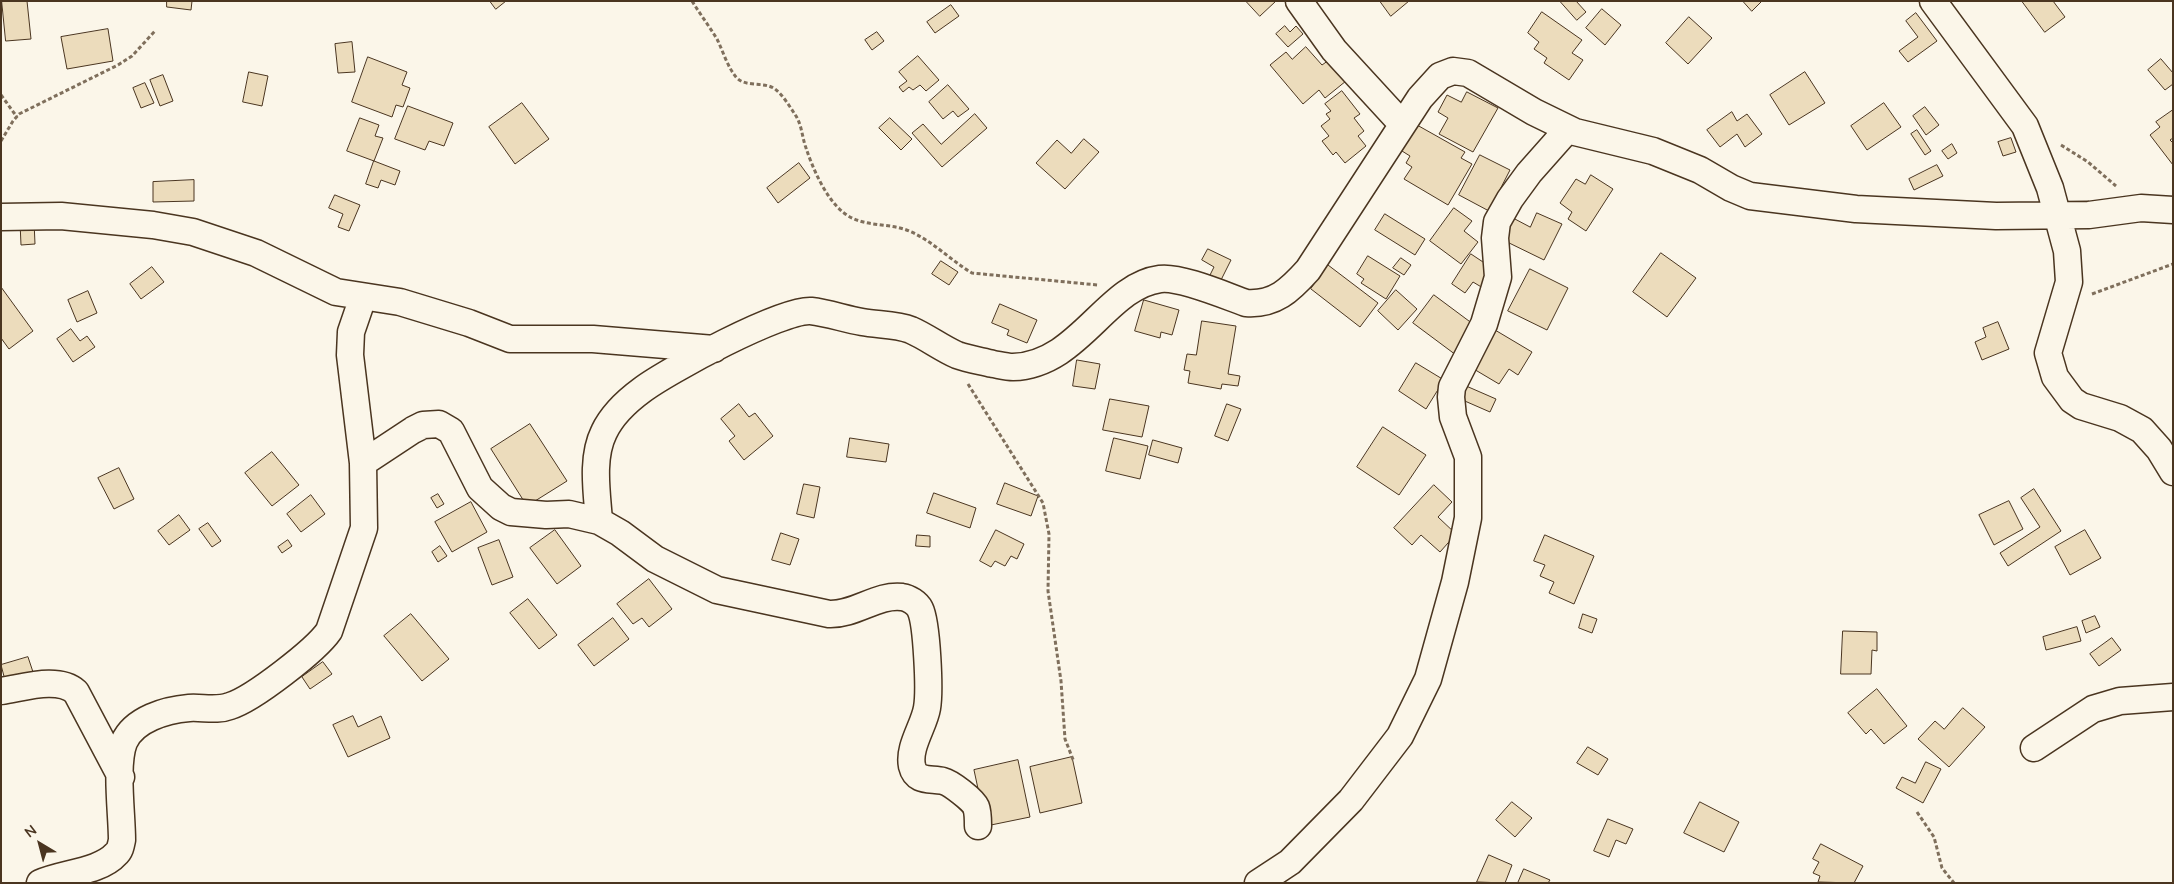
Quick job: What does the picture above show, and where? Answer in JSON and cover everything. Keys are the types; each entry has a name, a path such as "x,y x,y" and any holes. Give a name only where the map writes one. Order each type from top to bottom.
{"street":[{"path":"1299,1 1334,50 1402,124"},
{"path":"1933,1 2025,126 2050,188 2056,216 2067,251 2069,282 2065,302 2054,329 2048,353 2055,378 2072,400 2081,406 2120,418 2142,430 2159,449 2173,472"},
{"path":"598,520 597,464 602,435 616,414 642,390 714,349 775,320 808,311 909,330 959,356 1012,367 1031,364 1054,355 1076,340 1123,296 1147,282 1162,279 1178,281 1246,303 1258,304 1270,301 1286,293 1313,263 1402,124 1430,86 1440,76 1453,71 1468,73 1510,99 1568,129 1653,151 1700,170 1731,188 1750,196 1856,209 1996,216 2089,215 2142,208 2173,210"},
{"path":"1258,883 1290,862 1350,800 1400,736 1428,679 1455,582 1468,518 1468,457 1453,417 1452,387 1484,324 1498,277 1494,238 1497,222 1510,199 1529,173 1568,129"},
{"path":"1,217 61,216 153,224 193,232 256,253 336,292 400,302 469,323 510,339 593,339 714,349"},
{"path":"40,883 56,876 105,863 118,853 122,840 121,752 124,742 131,731 146,720 170,712 188,708 230,706 248,698 324,638 332,622 364,528 363,463 350,354 351,332 364,297"},
{"path":"363,463 413,430 423,425 440,424 451,431 480,488 501,507 511,512 546,515 569,514 598,520 620,533 655,560 717,590 828,614 852,611 877,601 896,597 904,597 917,604 921,612 927,654 927,708 913,751 912,764 914,772 920,778 943,781 950,784 975,805 978,826"},
{"path":"1,690 46,685 68,685 76,692 121,777"},
{"path":"2034,748 2093,709 2120,701 2173,697"}],"path":[{"path":"692,1 716,39 735,76 743,82 767,85 775,89 782,96 802,128 805,147 814,168 829,196 843,213 859,222 906,230 927,239 955,263 972,273 1136,288"},
{"path":"1,140 17,117 118,65 132,56 156,31"},
{"path":"1,95 17,117"},
{"path":"2059,144 2088,162 2142,208"},
{"path":"2065,302 2114,287 2173,264"},
{"path":"967,382 1043,504 1049,534 1048,591 1061,681 1065,739 1074,762"},
{"path":"1917,812 1934,838 1942,868 1954,883"}],"building":[{"path":"2,1 27,1 31,39 6,41"},
{"path":"167,1 192,1 191,10 167,7"},
{"path":"490,1 506,1 496,9"},
{"path":"1246,1 1276,1 1260,16"},
{"path":"1380,1 1409,1 1391,16"},
{"path":"1560,1 1576,1 1586,12 1577,20"},
{"path":"1743,1 1762,1 1752,11"},
{"path":"2022,1 2053,1 2065,17 2045,32"},
{"path":"951,5 959,16 935,33 927,22"},
{"path":"1602,9 1621,25 1605,45 1586,28"},
{"path":"1542,12 1582,40 1572,53 1583,60 1569,80 1544,63 1547,58 1534,49 1539,42 1528,33"},
{"path":"1916,13 1937,41 1908,62 1899,51 1918,37 1906,21"},
{"path":"1689,17 1712,38 1688,64 1666,43"},
{"path":"1285,26 1290,32 1296,26 1303,34 1288,47 1276,34"},
{"path":"108,29 113,61 67,69 61,37"},
{"path":"877,32 884,41 872,50 865,40"},
{"path":"352,42 355,72 338,73 335,44"},
{"path":"1306,47 1322,65 1329,60 1346,81 1325,98 1319,90 1303,104 1270,65 1286,52 1292,59"},
{"path":"918,56 939,80 926,91 920,85 913,90 909,87 903,92 899,87 907,81 899,72"},
{"path":"368,57 407,72 402,85 410,88 403,107 396,105 392,117 352,102"},
{"path":"2161,59 2173,73 2173,84 2165,90 2148,70"},
{"path":"249,72 268,76 262,106 243,102"},
{"path":"1805,72 1825,103 1789,125 1770,95"},
{"path":"163,75 173,101 160,106 150,80"},
{"path":"145,83 154,103 141,108 133,88"},
{"path":"948,85 969,109 958,117 953,111 943,119 929,102"},
{"path":"1342,91 1360,114 1354,118 1364,131 1358,136 1366,146 1345,163 1336,152 1333,155 1322,141 1329,136 1321,126 1330,119 1326,114 1331,111 1325,104"},
{"path":"1467,92 1498,108 1473,152 1439,134 1448,118 1438,112 1447,95 1461,102"},
{"path":"522,103 549,139 515,164 489,127"},
{"path":"1884,103 1901,127 1867,150 1851,126"},
{"path":"408,106 453,123 444,146 429,141 425,150 395,139"},
{"path":"1925,107 1939,125 1926,135 1913,116"},
{"path":"2173,110 2173,138 2170,140 2173,143 2173,165 2150,135 2160,127 2156,122"},
{"path":"1732,112 1737,121 1747,114 1762,134 1745,147 1737,134 1720,147 1707,130"},
{"path":"975,114 987,128 942,167 912,133 923,124 941,144"},
{"path":"360,118 379,125 375,136 383,138 374,161 347,151"},
{"path":"890,118 912,139 901,150 879,128"},
{"path":"1417,125 1465,152 1461,158 1472,164 1448,205 1404,179 1412,167 1406,163 1410,156 1402,151"},
{"path":"1917,130 1931,151 1925,155 1911,134"},
{"path":"2011,138 2016,152 2003,156 1998,142"},
{"path":"1084,139 1099,152 1065,189 1036,163 1057,140 1071,153"},
{"path":"1952,144 1957,153 1948,159 1942,151"},
{"path":"1480,155 1510,170 1489,211 1459,195"},
{"path":"374,161 400,171 395,185 381,180 378,188 366,184"},
{"path":"799,163 810,178 778,203 767,188"},
{"path":"1937,165 1943,176 1914,190 1909,179"},
{"path":"1591,175 1613,189 1586,231 1568,219 1572,212 1560,203 1576,179 1585,184"},
{"path":"194,180 194,201 153,202 153,182"},
{"path":"335,195 360,205 349,231 338,227 343,214 329,208"},
{"path":"1454,208 1472,221 1464,231 1478,242 1461,264 1430,241"},
{"path":"1537,213 1562,224 1544,260 1503,240 1513,218 1530,227"},
{"path":"1385,214 1425,239 1415,255 1375,230"},
{"path":"34,221 35,244 21,245 20,222"},
{"path":"1208,249 1231,260 1221,280 1210,275 1214,267 1202,260"},
{"path":"1661,253 1696,278 1667,317 1633,292"},
{"path":"1471,254 1495,270 1483,288 1473,282 1465,293 1452,284"},
{"path":"1368,256 1400,276 1386,299 1361,283 1364,279 1357,274"},
{"path":"1401,258 1411,265 1404,275 1393,268"},
{"path":"941,261 958,272 949,285 932,274"},
{"path":"1328,265 1378,303 1360,327 1311,289"},
{"path":"152,267 164,282 141,299 130,284"},
{"path":"1530,269 1568,288 1547,330 1508,311"},
{"path":"1,287 33,331 9,349 1,338"},
{"path":"1396,290 1417,309 1398,330 1378,311"},
{"path":"88,291 97,313 77,322 68,300"},
{"path":"1434,295 1477,327 1456,355 1413,323"},
{"path":"1144,300 1179,310 1172,335 1161,332 1160,338 1135,331"},
{"path":"1000,304 1037,320 1027,343 1007,335 1009,330 992,323"},
{"path":"1202,321 1236,326 1228,374 1240,376 1238,386 1222,384 1221,389 1188,383 1190,371 1184,370 1187,354 1196,355"},
{"path":"1998,322 2009,349 1982,360 1975,342 1986,337 1983,328"},
{"path":"1490,327 1532,352 1518,375 1509,369 1499,384 1467,365"},
{"path":"71,329 80,341 87,336 95,347 73,362 57,339"},
{"path":"1077,360 1100,364 1095,389 1073,386"},
{"path":"1416,363 1444,380 1426,409 1399,391"},
{"path":"1457,382 1496,399 1490,412 1451,395"},
{"path":"1110,399 1149,406 1142,437 1103,430"},
{"path":"739,404 749,417 755,413 773,436 744,460 729,441 735,436 721,419"},
{"path":"1227,404 1241,409 1228,441 1215,436"},
{"path":"530,424 567,481 527,506 491,449"},
{"path":"1383,427 1426,455 1399,495 1357,467"},
{"path":"850,438 889,444 886,462 847,457"},
{"path":"1114,438 1148,446 1140,479 1106,471"},
{"path":"1153,440 1182,448 1178,463 1149,455"},
{"path":"272,452 299,485 272,506 245,473"},
{"path":"119,468 134,499 114,509 98,478"},
{"path":"1005,483 1038,496 1031,516 997,504"},
{"path":"804,484 820,487 814,518 797,514"},
{"path":"1434,485 1452,502 1438,517 1456,534 1440,552 1421,535 1412,545 1394,528"},
{"path":"2034,489 2061,531 2008,566 2000,553 2040,527 2021,498"},
{"path":"934,493 976,508 970,528 927,513"},
{"path":"438,494 444,504 437,508 431,498"},
{"path":"311,495 325,514 301,532 287,514"},
{"path":"2009,501 2023,529 1994,545 1979,515"},
{"path":"471,502 487,532 452,552 435,522"},
{"path":"179,515 190,530 169,545 158,531"},
{"path":"208,523 221,541 212,547 199,529"},
{"path":"555,530 581,566 557,584 530,548"},
{"path":"996,530 1024,544 1017,559 1011,556 1005,566 995,561 991,567 980,561"},
{"path":"2085,530 2101,558 2070,575 2055,547"},
{"path":"781,533 799,539 790,565 772,560"},
{"path":"917,535 930,536 930,547 916,546"},
{"path":"1545,535 1594,556 1574,604 1549,593 1554,582 1540,576 1545,565 1534,561"},
{"path":"288,540 292,546 282,553 278,547"},
{"path":"499,540 513,577 492,585 478,548"},
{"path":"440,546 447,556 438,562 432,552"},
{"path":"649,579 672,609 649,627 642,618 633,624 617,604"},
{"path":"528,599 557,635 539,649 510,613"},
{"path":"411,614 449,659 422,681 384,636"},
{"path":"1583,614 1597,619 1592,633 1579,628"},
{"path":"2095,616 2100,627 2086,633 2082,621"},
{"path":"613,618 629,639 594,666 578,645"},
{"path":"2077,627 2081,641 2046,650 2043,637"},
{"path":"1843,631 1877,632 1877,651 1872,650 1871,674 1841,674"},
{"path":"2112,638 2121,650 2099,666 2090,654"},
{"path":"28,657 33,672 5,680 1,665"},
{"path":"323,662 332,674 310,689 302,677"},
{"path":"1877,689 1907,726 1884,744 1871,729 1866,734 1848,713"},
{"path":"1963,708 1985,727 1949,767 1918,739 1935,721 1944,729"},
{"path":"353,716 358,727 381,716 390,738 348,757 333,725"},
{"path":"1588,747 1608,759 1598,775 1577,763"},
{"path":"1072,757 1082,803 1040,813 1030,767"},
{"path":"1018,760 1030,817 986,826 974,770"},
{"path":"1926,762 1941,769 1923,803 1896,788 1902,777 1915,783"},
{"path":"1512,802 1532,818 1515,837 1496,820"},
{"path":"1700,802 1739,822 1724,852 1684,833"},
{"path":"1608,819 1633,829 1626,844 1616,840 1609,857 1594,851"},
{"path":"1821,844 1863,866 1854,883 1818,882 1820,876 1813,873 1819,862 1813,859"},
{"path":"1489,855 1512,865 1505,883 1477,882"},
{"path":"1524,869 1550,880 1548,883 1518,883"}]}
